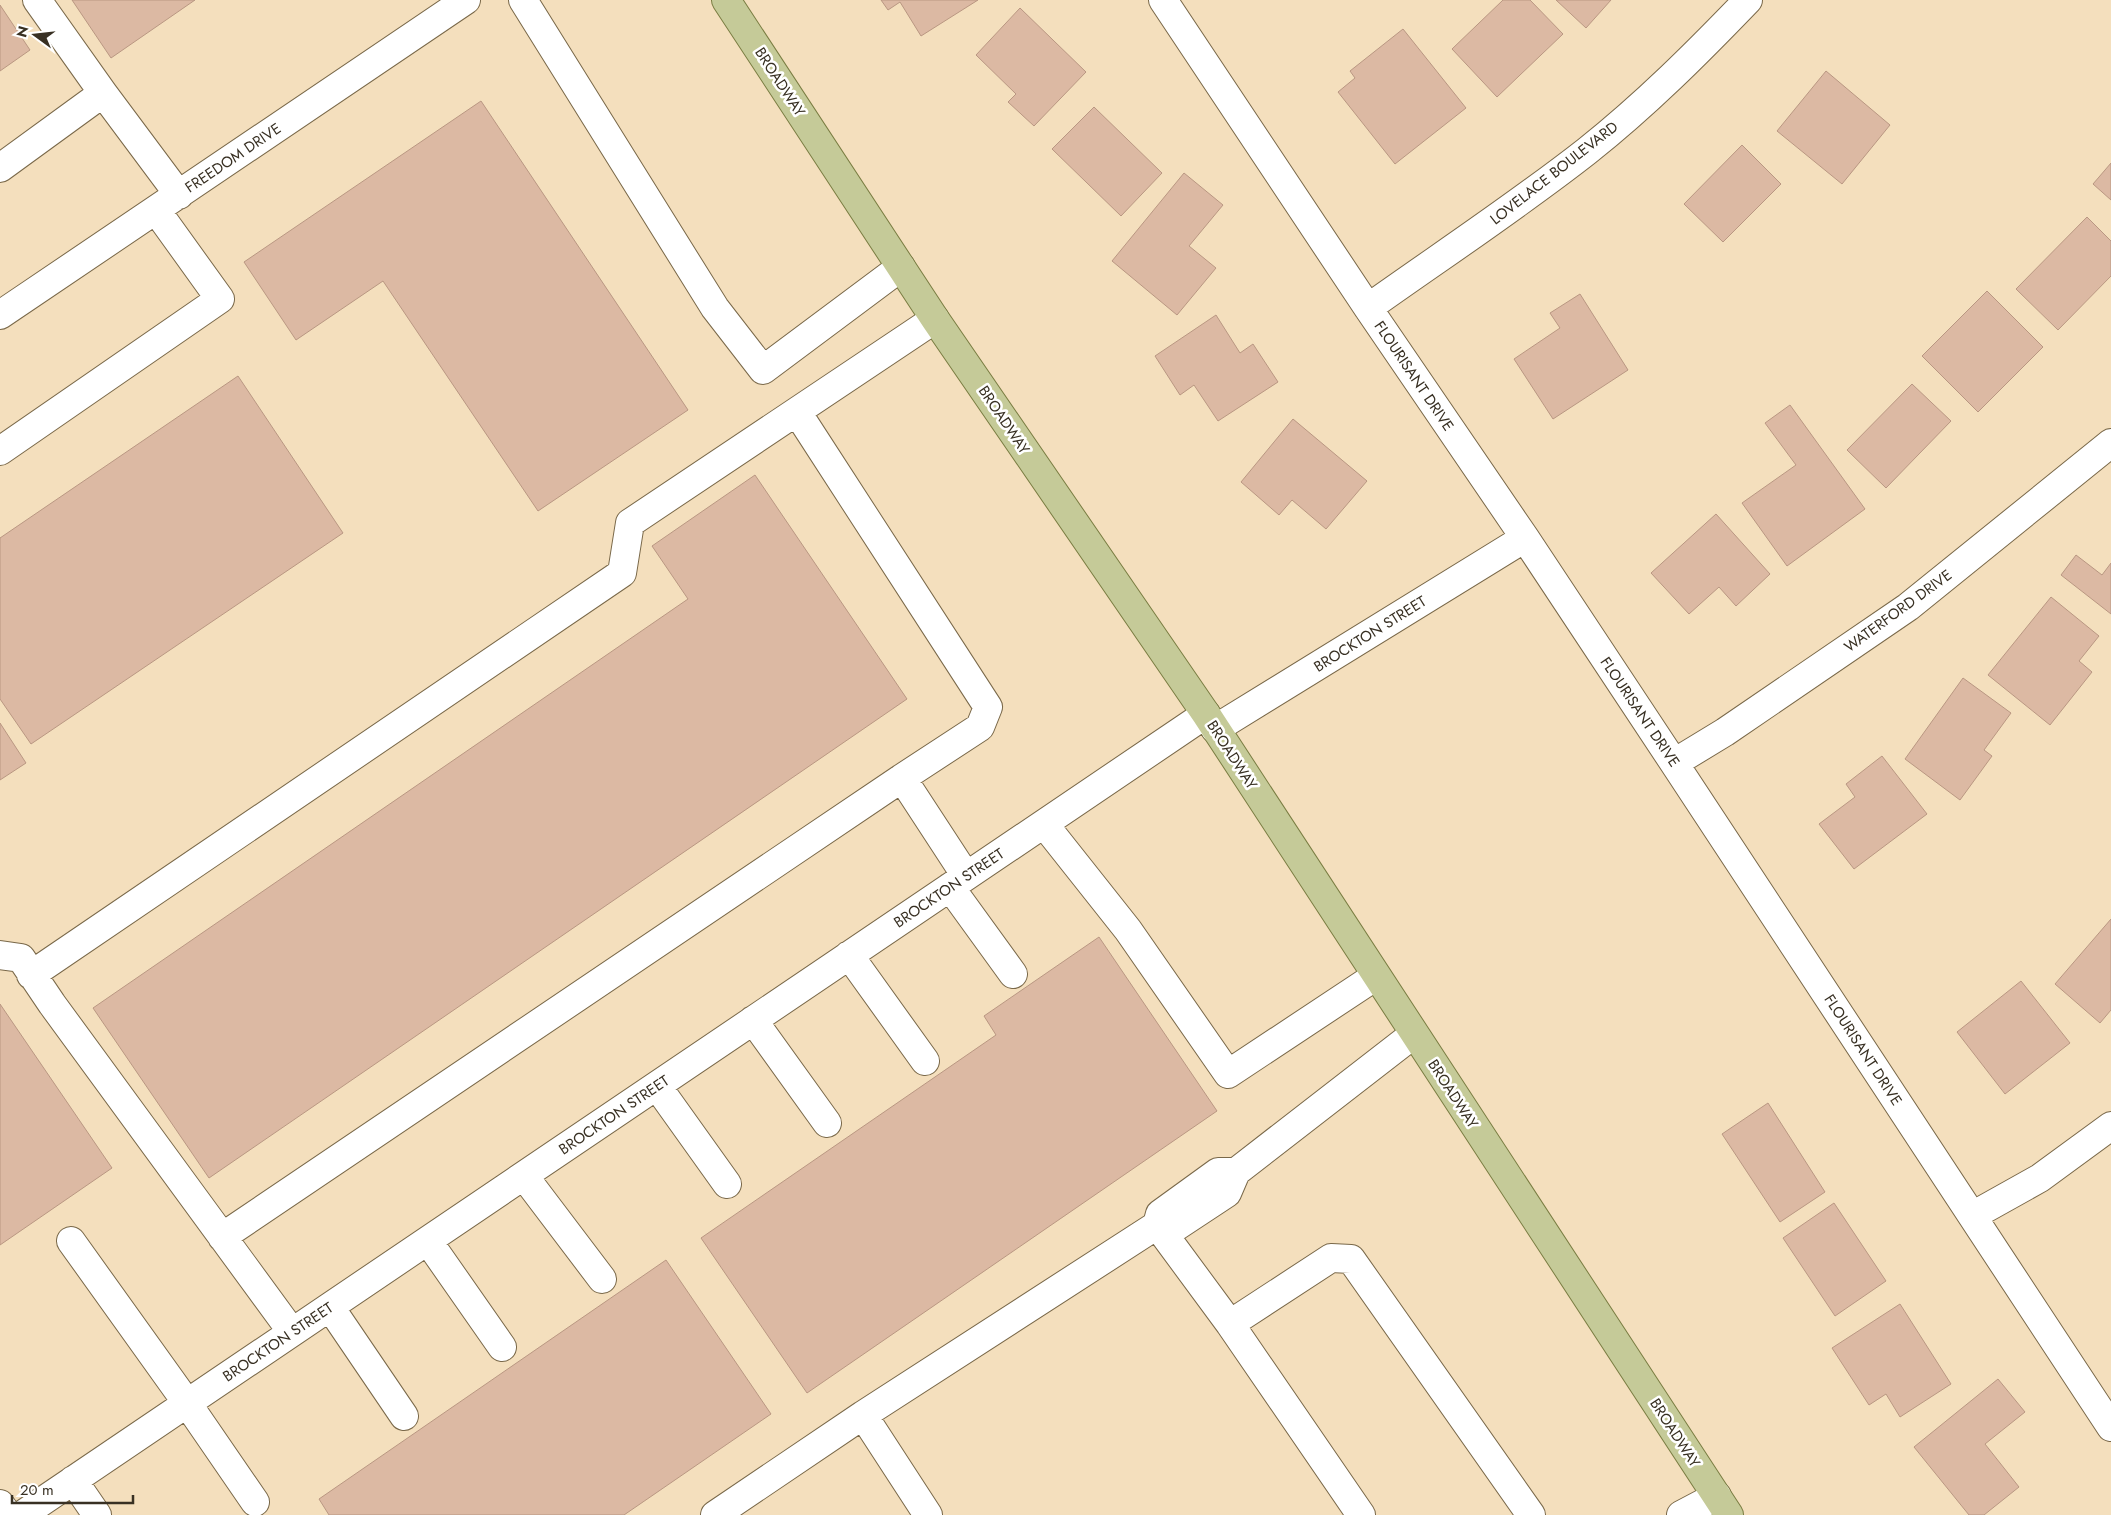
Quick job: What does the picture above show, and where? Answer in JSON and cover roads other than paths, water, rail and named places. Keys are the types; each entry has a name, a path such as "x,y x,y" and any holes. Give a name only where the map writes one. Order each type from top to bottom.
{"main road":[{"name":"BROADWAY","path":"726,0 935,319 1210,721 1723,1506"}],"street":[{"path":"37,0 178,195"},
{"name":"FREEDOM DRIVE","path":"0,315 466,0"},
{"path":"522,0 715,308 764,370 901,267"},
{"name":"FLOURISANT DRIVE","path":"1164,0 1368,308 1525,538 2111,1428"},
{"name":"LOVELACE BOULEVARD","path":"1368,308 1588,150 1688,62 1748,0"},
{"path":"0,168 103,93"},
{"path":"0,451 220,299 156,210"},
{"path":"31,974 622,573 630,523 935,319"},
{"path":"222,1237 980,727 988,707 797,412"},
{"name":"WATERFORD DRIVE","path":"1674,763 1726,732 1908,607 2111,443"},
{"name":"BROCKTON STREET","path":"22,1515 1044,824 1210,721 1525,538"},
{"path":"902,778 958,881 1013,974"},
{"path":"1044,824 1128,930 1228,1074 1376,976"},
{"path":"0,955 21,958 292,1332"},
{"path":"850,955 925,1061"},
{"path":"753,1020 828,1123"},
{"path":"715,1515 863,1415 1156,1226 1174,1228 1227,1193 1236,1172 1414,1034"},
{"path":"657,1086 727,1184"},
{"path":"1972,1216 2040,1178 2111,1126"},
{"path":"524,1176 602,1279"},
{"path":"1156,1226 1230,1324 1361,1515"},
{"path":"71,1241 188,1403 254,1502"},
{"path":"428,1241 502,1347"},
{"path":"1230,1324 1331,1258 1351,1259 1531,1515"},
{"path":"330,1307 404,1416"},
{"path":"863,1415 928,1515"},
{"path":"73,1480 97,1515"},
{"path":"0,1504 8,1515"},
{"path":"1681,1515 1723,1506"}]}
